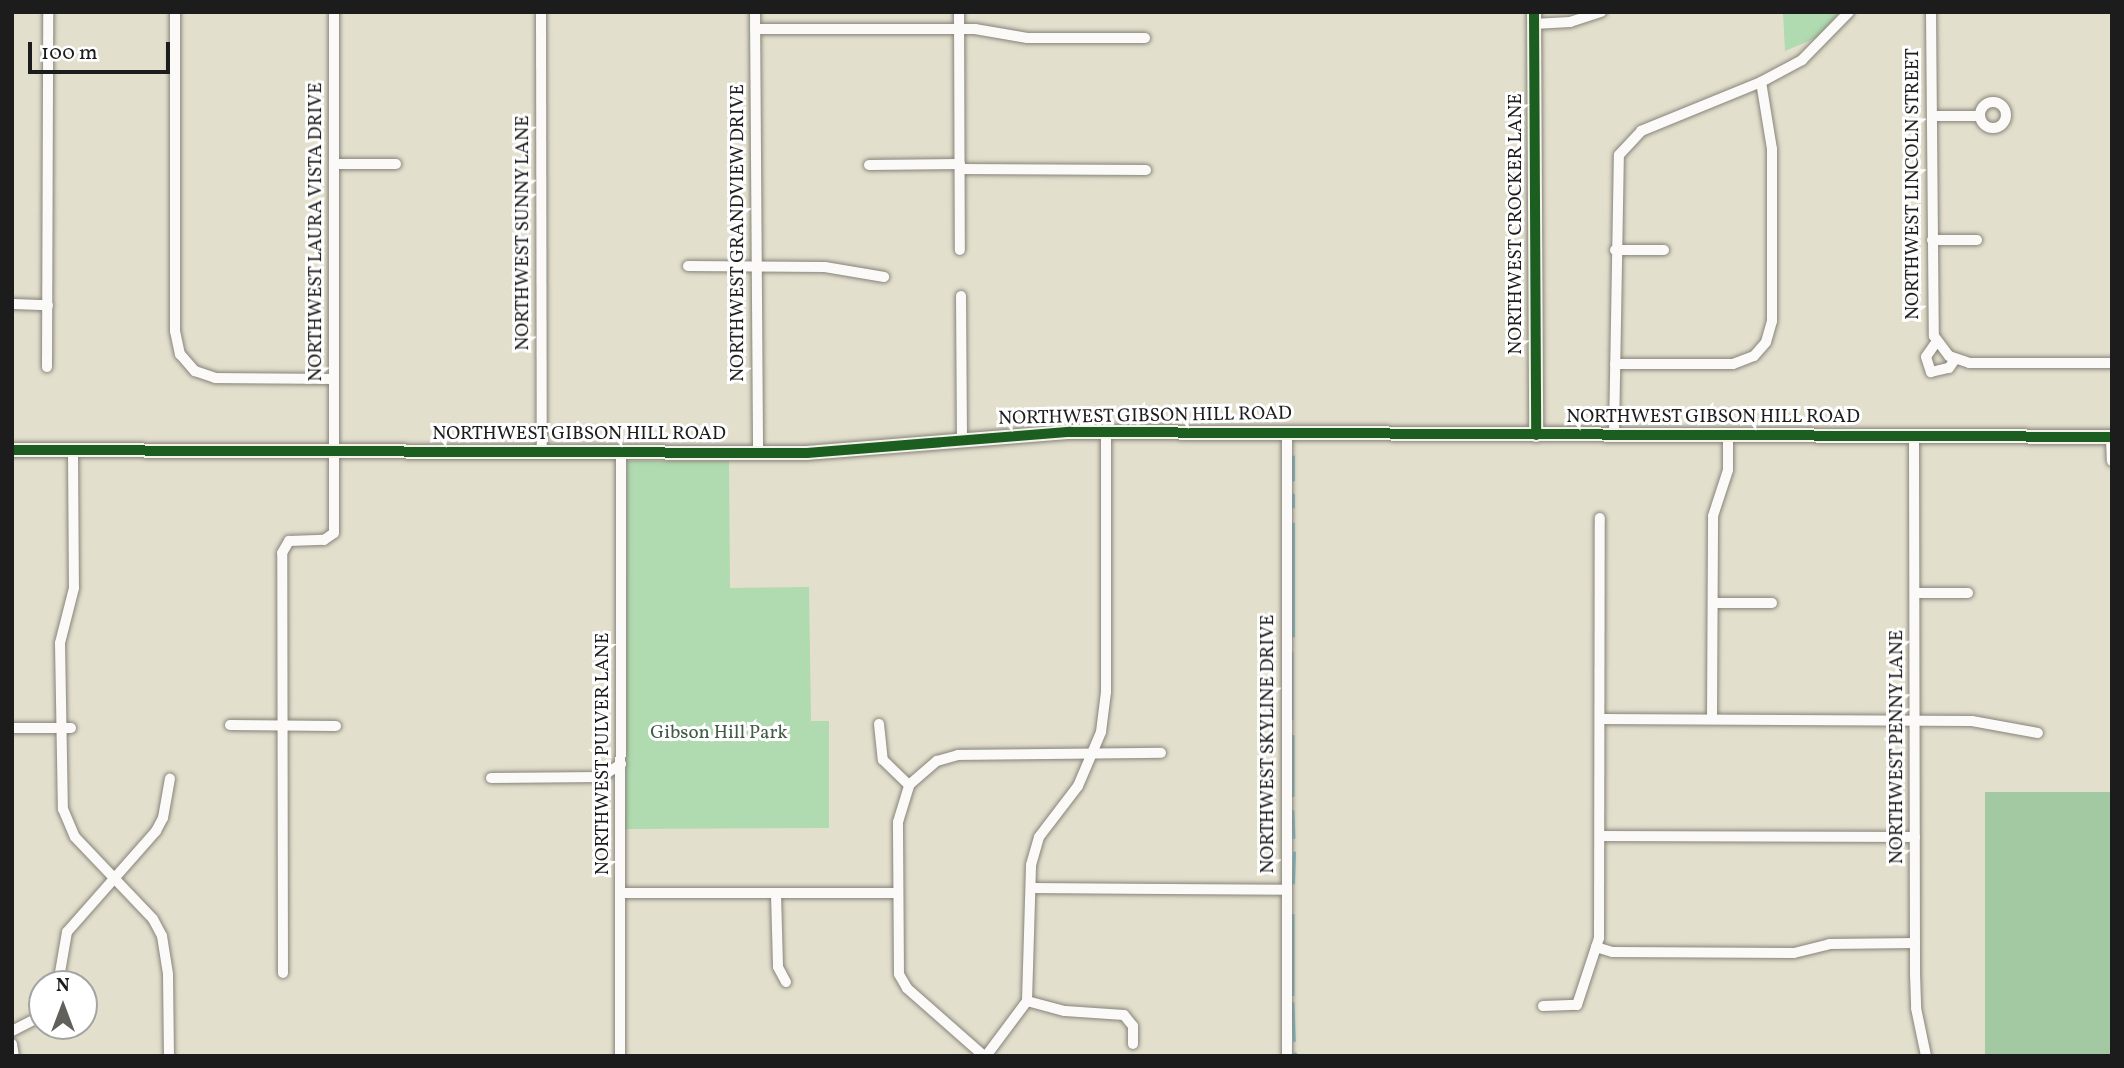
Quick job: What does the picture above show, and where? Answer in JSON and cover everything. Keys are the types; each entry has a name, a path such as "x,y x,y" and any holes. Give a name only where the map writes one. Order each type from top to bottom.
{"main road":[{"name":"NORTHWEST CROCKER LANE","path":"1534,18 1536,435"},
{"name":"NORTHWEST GIBSON HILL ROAD","path":"12,450 758,453 847,451 962,439 1106,432 2111,437"}],"street":[{"path":"47,367 48,12"},
{"path":"175,12 175,331 180,354 195,371 215,378 334,379"},
{"name":"NORTHWEST LAURA VISTA DRIVE","path":"284,726 282,553 289,541 324,540 334,533 334,12"},
{"name":"NORTHWEST GRANDVIEW DRIVE","path":"755,12 758,453"},
{"path":"959,12 960,250"},
{"path":"1534,18 1570,22 1601,12"},
{"path":"1614,435 1615,166 1627,142 1647,127 1761,82 1812,52 1849,12"},
{"name":"NORTHWEST LINCOLN STREET","path":"1931,12 1933,330 1945,352 1955,359"},
{"name":"NORTHWEST SUNNY LANE","path":"541,14 541,452"},
{"path":"755,29 959,29 1027,38 1145,38"},
{"path":"1615,364 1734,364 1763,348 1772,321 1772,149 1761,82"},
{"path":"1932,116 1980,116"},
{"path":"335,164 397,164"},
{"path":"869,165 1146,170"},
{"path":"1932,240 1977,240"},
{"path":"1615,250 1664,250"},
{"path":"688,267 825,267 884,277"},
{"path":"961,296 962,439"},
{"path":"12,304 48,304"},
{"path":"1937,341 1926,357 1931,372 1949,368 1955,359 1979,364 2112,363"},
{"path":"1106,432 1106,692 1101,732 1093,754 1078,786 1039,837 1031,888 1027,1001 985,1056 903,983 898,964 898,822 909,785 924,769 949,756 1093,754 1161,753"},
{"name":"NORTHWEST SKYLINE DRIVE","path":"1287,433 1287,1056"},
{"path":"1712,719 1713,516 1728,470 1728,435"},
{"name":"NORTHWEST PENNY LANE","path":"1914,436 1916,1008 1926,1056"},
{"path":"2111,437 2112,461"},
{"path":"73,451 74,588 60,643 65,728 60,791 67,825 153,919 162,936 168,975 169,1056"},
{"name":"NORTHWEST PULVER LANE","path":"620,1056 621,453"},
{"path":"1543,1006 1577,1005 1597,947 1601,836 1600,518"},
{"path":"1916,593 1968,593"},
{"path":"1713,603 1772,603"},
{"path":"1600,719 1972,721 2038,733"},
{"path":"879,724 883,760 909,785"},
{"path":"230,725 336,726"},
{"path":"284,726 284,973"},
{"path":"12,728 65,728"},
{"path":"491,778 601,777 621,764"},
{"path":"60,970 67,932 161,824 170,779"},
{"path":"1601,836 1916,836"},
{"path":"1031,888 1287,890"},
{"path":"622,893 897,893"},
{"path":"776,894 778,967 786,982"},
{"path":"1597,947 1632,953 1794,953 1829,944 1915,943"},
{"path":"1027,1001 1065,1011 1124,1015 1133,1026 1133,1044"},
{"path":"12,1031 28,1023"},
{"path":"12,1044 14,1056"}],"green space":[{"path":"1783,12 1839,12 1823,35 1785,51"},
{"name":"Gibson Hill Park","path":"627,461 729,461 730,588 809,587 811,721 829,721 829,828 625,829"},
{"path":"1985,792 2112,792 2112,1056 1985,1056"}],"waterway":[{"path":"1293,457 1293,480"},
{"path":"1293,495 1293,507"},
{"path":"1293,524 1293,636"},
{"path":"1292,653 1292,718"},
{"path":"1293,736 1293,795"},
{"path":"1293,811 1294,837"},
{"path":"1293,883 1294,853"},
{"path":"1293,915 1293,994"},
{"path":"1293,1003 1294,1040"}],"cycle path":[{"path":"1534,12 1536,435"},
{"path":"12,450 807,453 1070,432 2112,437"}]}
